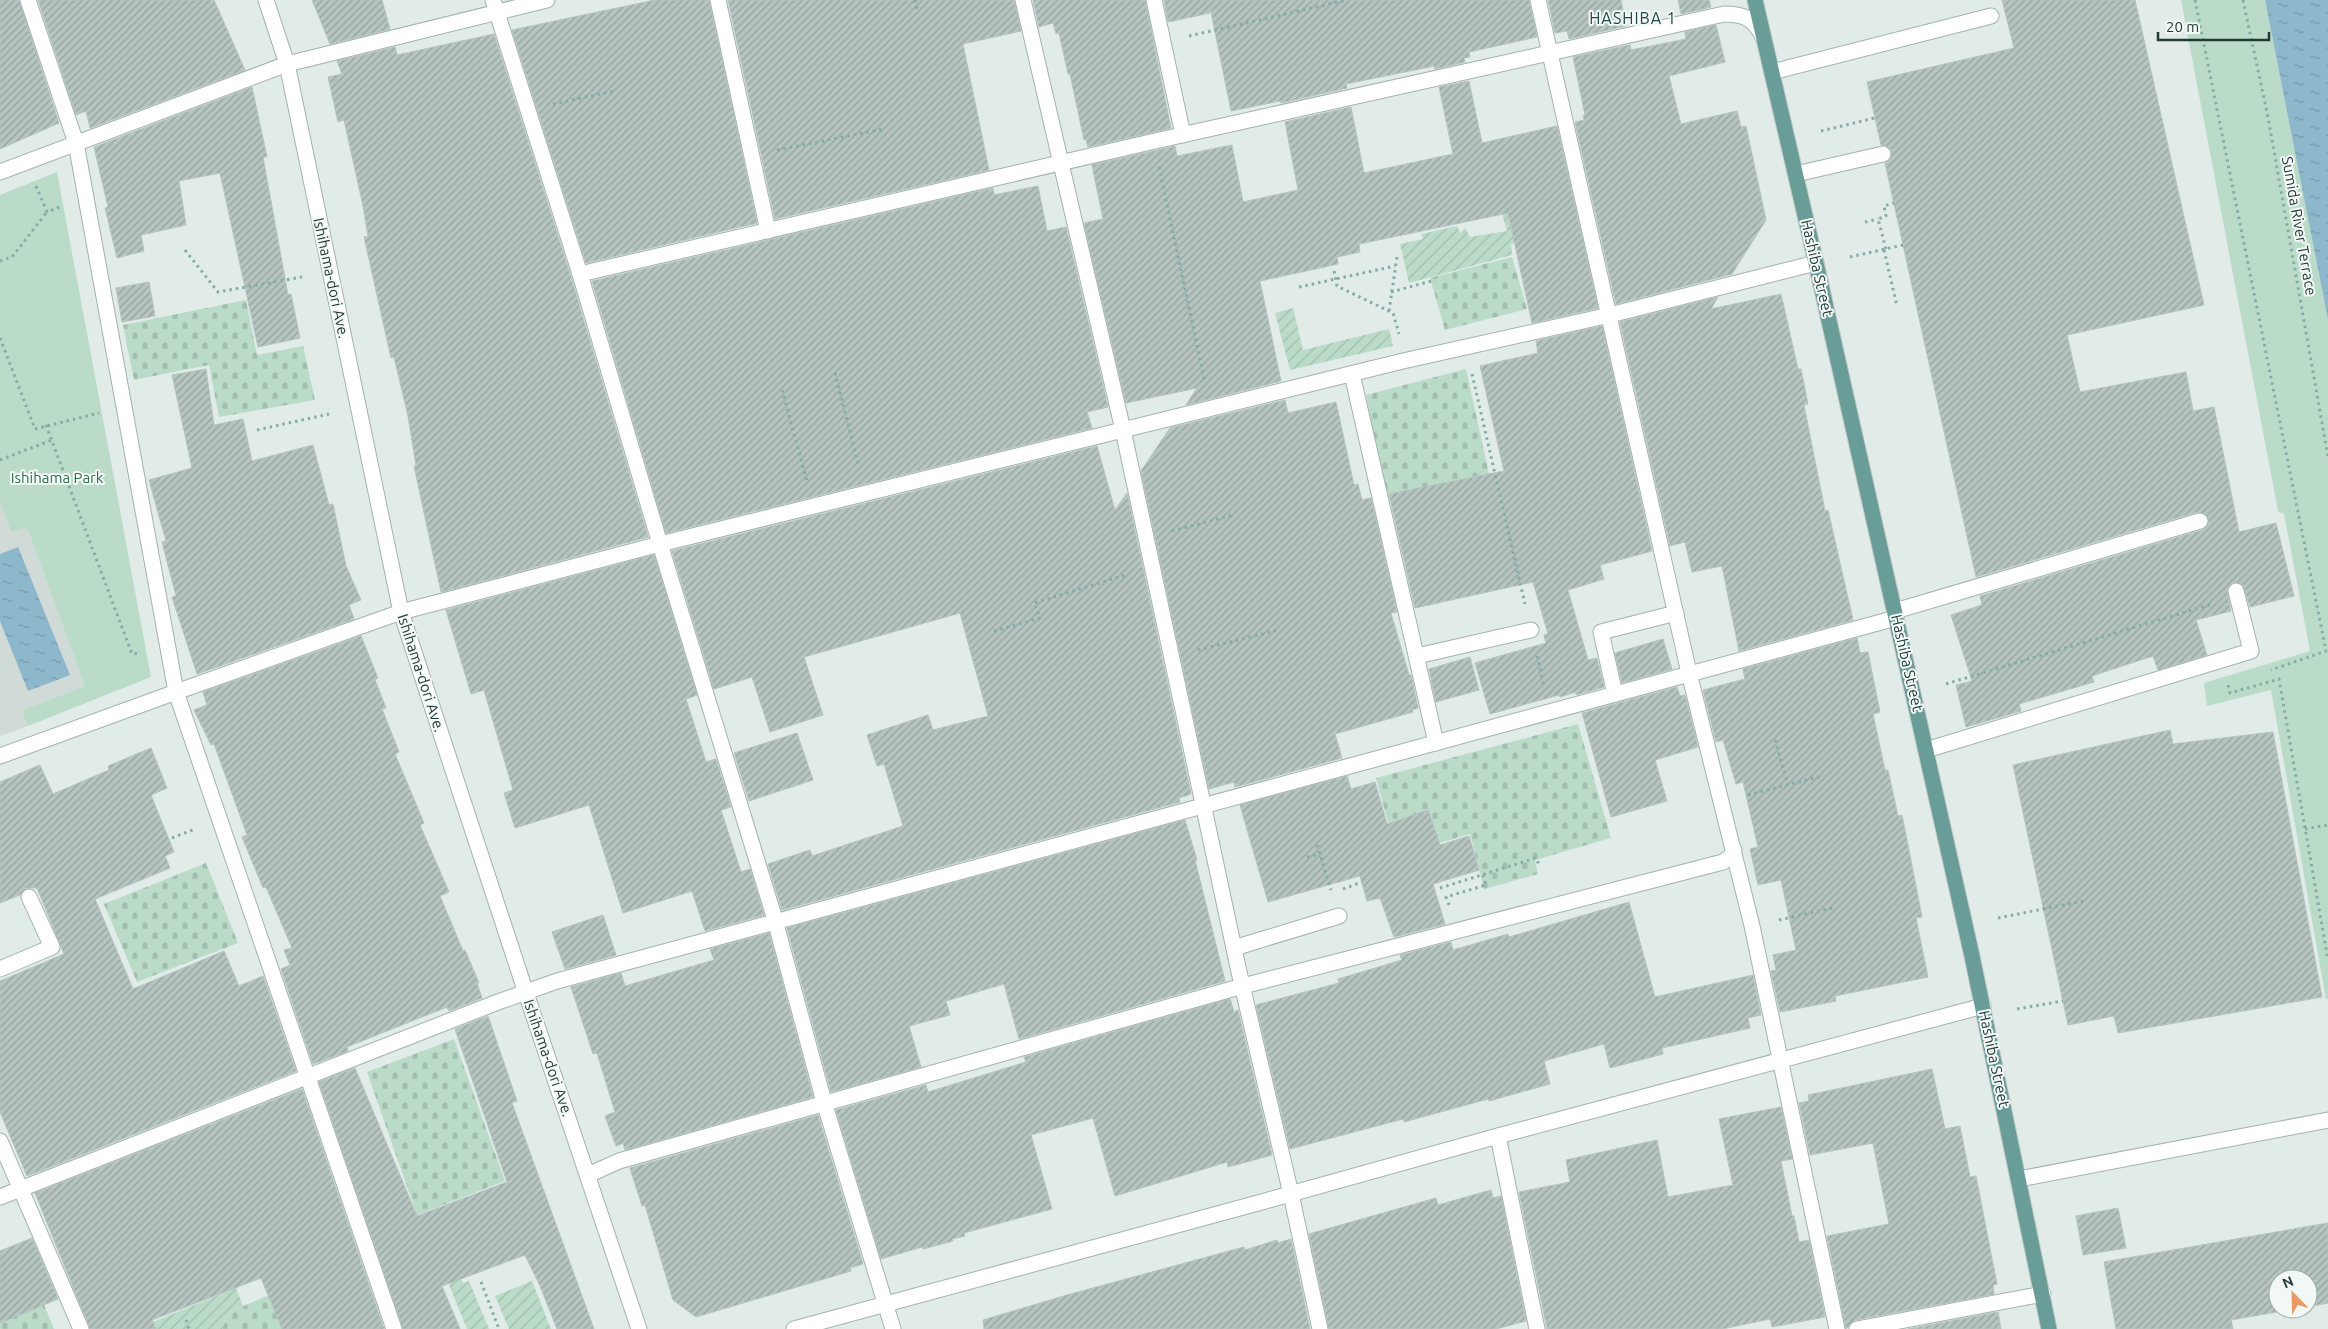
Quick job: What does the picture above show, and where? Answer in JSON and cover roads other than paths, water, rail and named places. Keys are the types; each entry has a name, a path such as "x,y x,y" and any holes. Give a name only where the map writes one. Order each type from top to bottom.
{"main road":[{"name":"Hashiba Street","path":"1755,0 1896,614 1983,1006 2049,1329"}],"street":[{"path":"28,0 76,143 176,692 394,1329"},
{"name":"Ishihama-dori Ave.","path":"266,0 287,64 401,612 639,1329"},
{"path":"0,172 287,64 495,6 546,0"},
{"path":"718,0 768,230"},
{"path":"1023,0 1124,430 1234,948 1292,1194 1320,1329"},
{"path":"1154,0 1183,135"},
{"path":"1538,0 1689,673 1752,926 1837,1329"},
{"path":"495,6 580,274 776,923 824,1102 893,1329"},
{"path":"580,274 1183,135 1724,14 1738,14 1748,17 1757,26 1764,38"},
{"path":"1772,72 1991,16"},
{"path":"1796,174 1883,154"},
{"path":"0,756 401,612 660,544 1469,345 1610,315 1816,263"},
{"path":"1352,374 1436,742"},
{"path":"0,1197 557,982 1616,694 1896,614 2200,521"},
{"path":"1926,750 2251,651 2236,591"},
{"path":"1616,694 1601,632 1676,613"},
{"path":"1417,656 1531,630"},
{"path":"588,1176 619,1161 1243,986 1723,862 1731,856 1734,850"},
{"path":"0,969 52,947 29,897"},
{"path":"1234,948 1339,916"},
{"path":"794,1329 1780,1059 1983,1006"},
{"path":"2019,1179 2328,1120"},
{"path":"1498,1136 1537,1329"},
{"path":"0,1140 81,1329"},
{"path":"1857,1329 2043,1294"}],"water":[{"path":"2265,0 2328,0 2328,320"},
{"path":"18,547 70,675 28,691 0,621 0,554"}],"district":[{"name":"HASHIBA 1","path":"1633,18"}],"park label":[{"name":"Ishihama Park","path":"57,478"}]}
